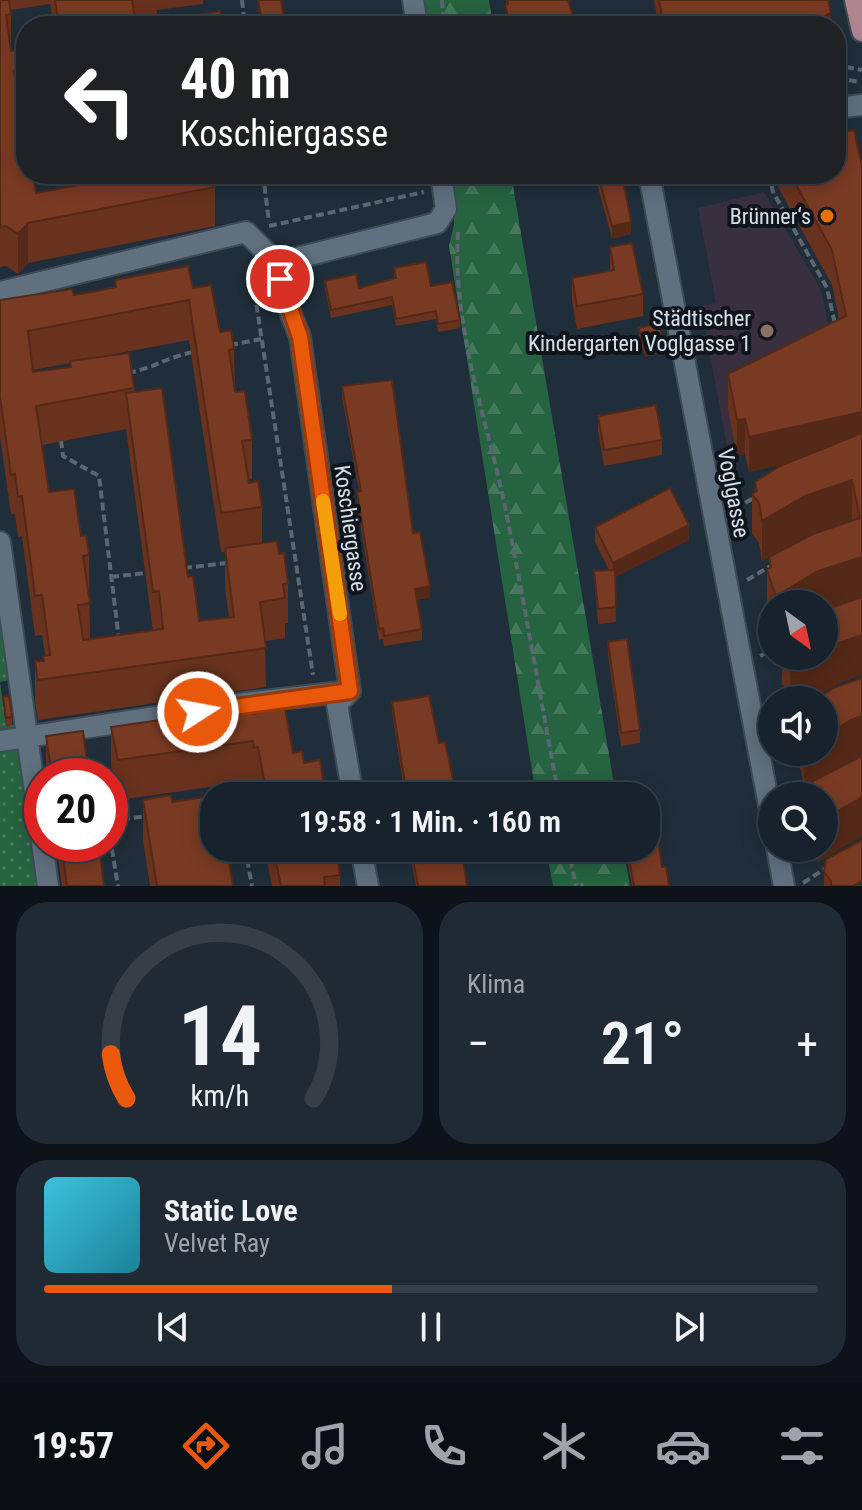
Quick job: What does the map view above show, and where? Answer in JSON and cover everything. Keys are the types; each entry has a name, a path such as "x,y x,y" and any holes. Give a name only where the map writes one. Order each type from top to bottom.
{"main road":[{"path":"855,0 862,31"}],"street":[{"path":"0,292 246,232 277,263 437,223 446,209 443,184"},
{"name":"Voglgasse","path":"651,184 765,782"},
{"name":"Koschiergasse","path":"277,263 284,296 300,337 350,691 337,704 351,782"},
{"path":"0,542 48,886"},
{"path":"0,741 245,703 350,691"},
{"path":"364,862 368,886"},
{"path":"780,862 784,886"}],"path":[{"path":"846,67 862,70"},
{"path":"849,80 862,83"},
{"path":"86,184 89,198"},
{"path":"264,184 277,263"},
{"path":"269,226 425,192 433,184"},
{"path":"771,184 827,288 837,334"},
{"path":"458,230 455,272 474,374 504,502 556,782"},
{"path":"246,232 316,695"},
{"path":"219,347 262,339"},
{"path":"124,374 153,369 162,359 205,350"},
{"path":"59,429 63,456 99,476 120,647"},
{"path":"714,514 734,510 760,494"},
{"path":"280,556 294,555"},
{"path":"181,569 235,562"},
{"path":"728,591 776,563"},
{"path":"111,577 145,573"},
{"path":"128,819 148,816 147,810"},
{"path":"114,862 118,886"},
{"path":"248,862 252,886"},
{"path":"571,862 576,886"},
{"path":"799,886 836,862"}],"shaded area":[{"name":"Städtischer Kindergarten Voglgasse 1","path":"764,192 821,290 855,449 749,472 745,454 729,457 701,306 716,303 698,208"}],"green space":[{"path":"423,0 489,0 491,16 426,16"},
{"path":"453,184 513,184 614,782 534,782 449,246 454,224"},
{"path":"0,606 10,680 0,682"},
{"path":"0,682 6,726 16,724 17,732 0,735"},
{"path":"19,746 24,783 24,862 35,862 38,886 0,886 0,749"},
{"path":"549,862 626,862 630,886 553,886"}],"building":[{"path":"0,0 9,0 11,14 6,15 11,51 16,50 16,184 35,184 36,193 83,184 215,184 215,187 28,223 18,234 6,226 0,227"},
{"path":"55,0 132,0 134,16 57,16"},
{"path":"258,0 281,0 284,16 261,16"},
{"path":"507,0 568,0 573,16 508,16 505,6"},
{"path":"659,0 828,0 831,13 825,16 662,16"},
{"path":"220,11 221,16 189,16"},
{"path":"854,130 862,166 862,412 749,437 745,419 737,420 728,374 846,316 832,250 796,184 846,184 846,131"},
{"path":"600,184 624,184 631,222 612,226"},
{"path":"632,243 643,294 577,306 572,278 614,270 610,247"},
{"path":"426,262 431,286 452,282 460,320 438,324 436,311 396,319 392,297 331,310 325,281 356,274 359,288 396,278 394,268"},
{"path":"188,266 193,288 211,285 220,332 231,330 234,349 229,350 235,392 245,391 252,440 242,441 249,483 258,481 262,507 221,513 189,300 28,331 33,372 71,367 70,361 129,353 134,388 36,406 49,492 74,489 81,536 86,535 89,555 83,556 90,603 78,605 83,640 163,629 159,591 153,592 126,393 162,388 188,577 193,576 199,621 234,617 225,548 277,541 279,554 284,553 288,583 283,584 285,598 260,602 266,648 38,680 35,661 44,661 43,656 50,655 42,595 35,596 22,496 18,497 15,474 11,475 0,397 0,300 72,289 74,295 97,291 116,287 115,280"},
{"path":"659,323 664,344 645,350 639,328"},
{"path":"392,380 413,533 420,532 430,586 415,589 422,629 384,636 383,628 379,629 357,492 361,491 342,386"},
{"path":"656,405 662,440 604,450 598,416"},
{"path":"862,433 862,557 818,571 786,590 774,590 767,570 771,567 769,557 813,534 860,518 852,480 805,496 762,521 759,503 752,494 757,491 755,482 780,466"},
{"path":"670,488 689,525 613,563 595,527"},
{"path":"615,570 616,607 598,609 594,571"},
{"path":"862,597 862,635 838,644 838,605"},
{"path":"627,639 640,730 621,733 608,642"},
{"path":"862,678 862,716 838,728 838,686"},
{"path":"9,696 12,717 6,718 3,697"},
{"path":"429,696 439,743 445,742 454,782 405,782 392,702"},
{"path":"251,707 252,714 285,708 293,753 302,751 304,763 320,760 324,782 264,782 258,747 254,748 253,741 118,758 111,727"},
{"path":"83,731 87,758 49,758 46,736"},
{"path":"862,756 862,797 838,811 838,782 811,782"},
{"path":"171,795 172,802 200,798 200,862 229,862 233,886 157,886 143,800"},
{"path":"862,840 862,881 853,886 831,886 824,872 826,862 838,862 838,853"},
{"path":"660,853 669,886 634,886 630,862 660,862"},
{"path":"64,862 101,862 104,886 67,886"},
{"path":"276,862 338,862 340,875 324,877 325,886 281,886"},
{"path":"414,862 463,862 467,886 418,886"}],"slow traffic":[{"path":"323,501 340,614"}],"place":[{"name":"Brünner‘s","path":"827,216"},
{"name":"Städtischer Kindergarten Voglgasse 1","path":"767,331"}],"route":[{"path":"198,712 245,703 350,691 300,337 280,279"}]}
